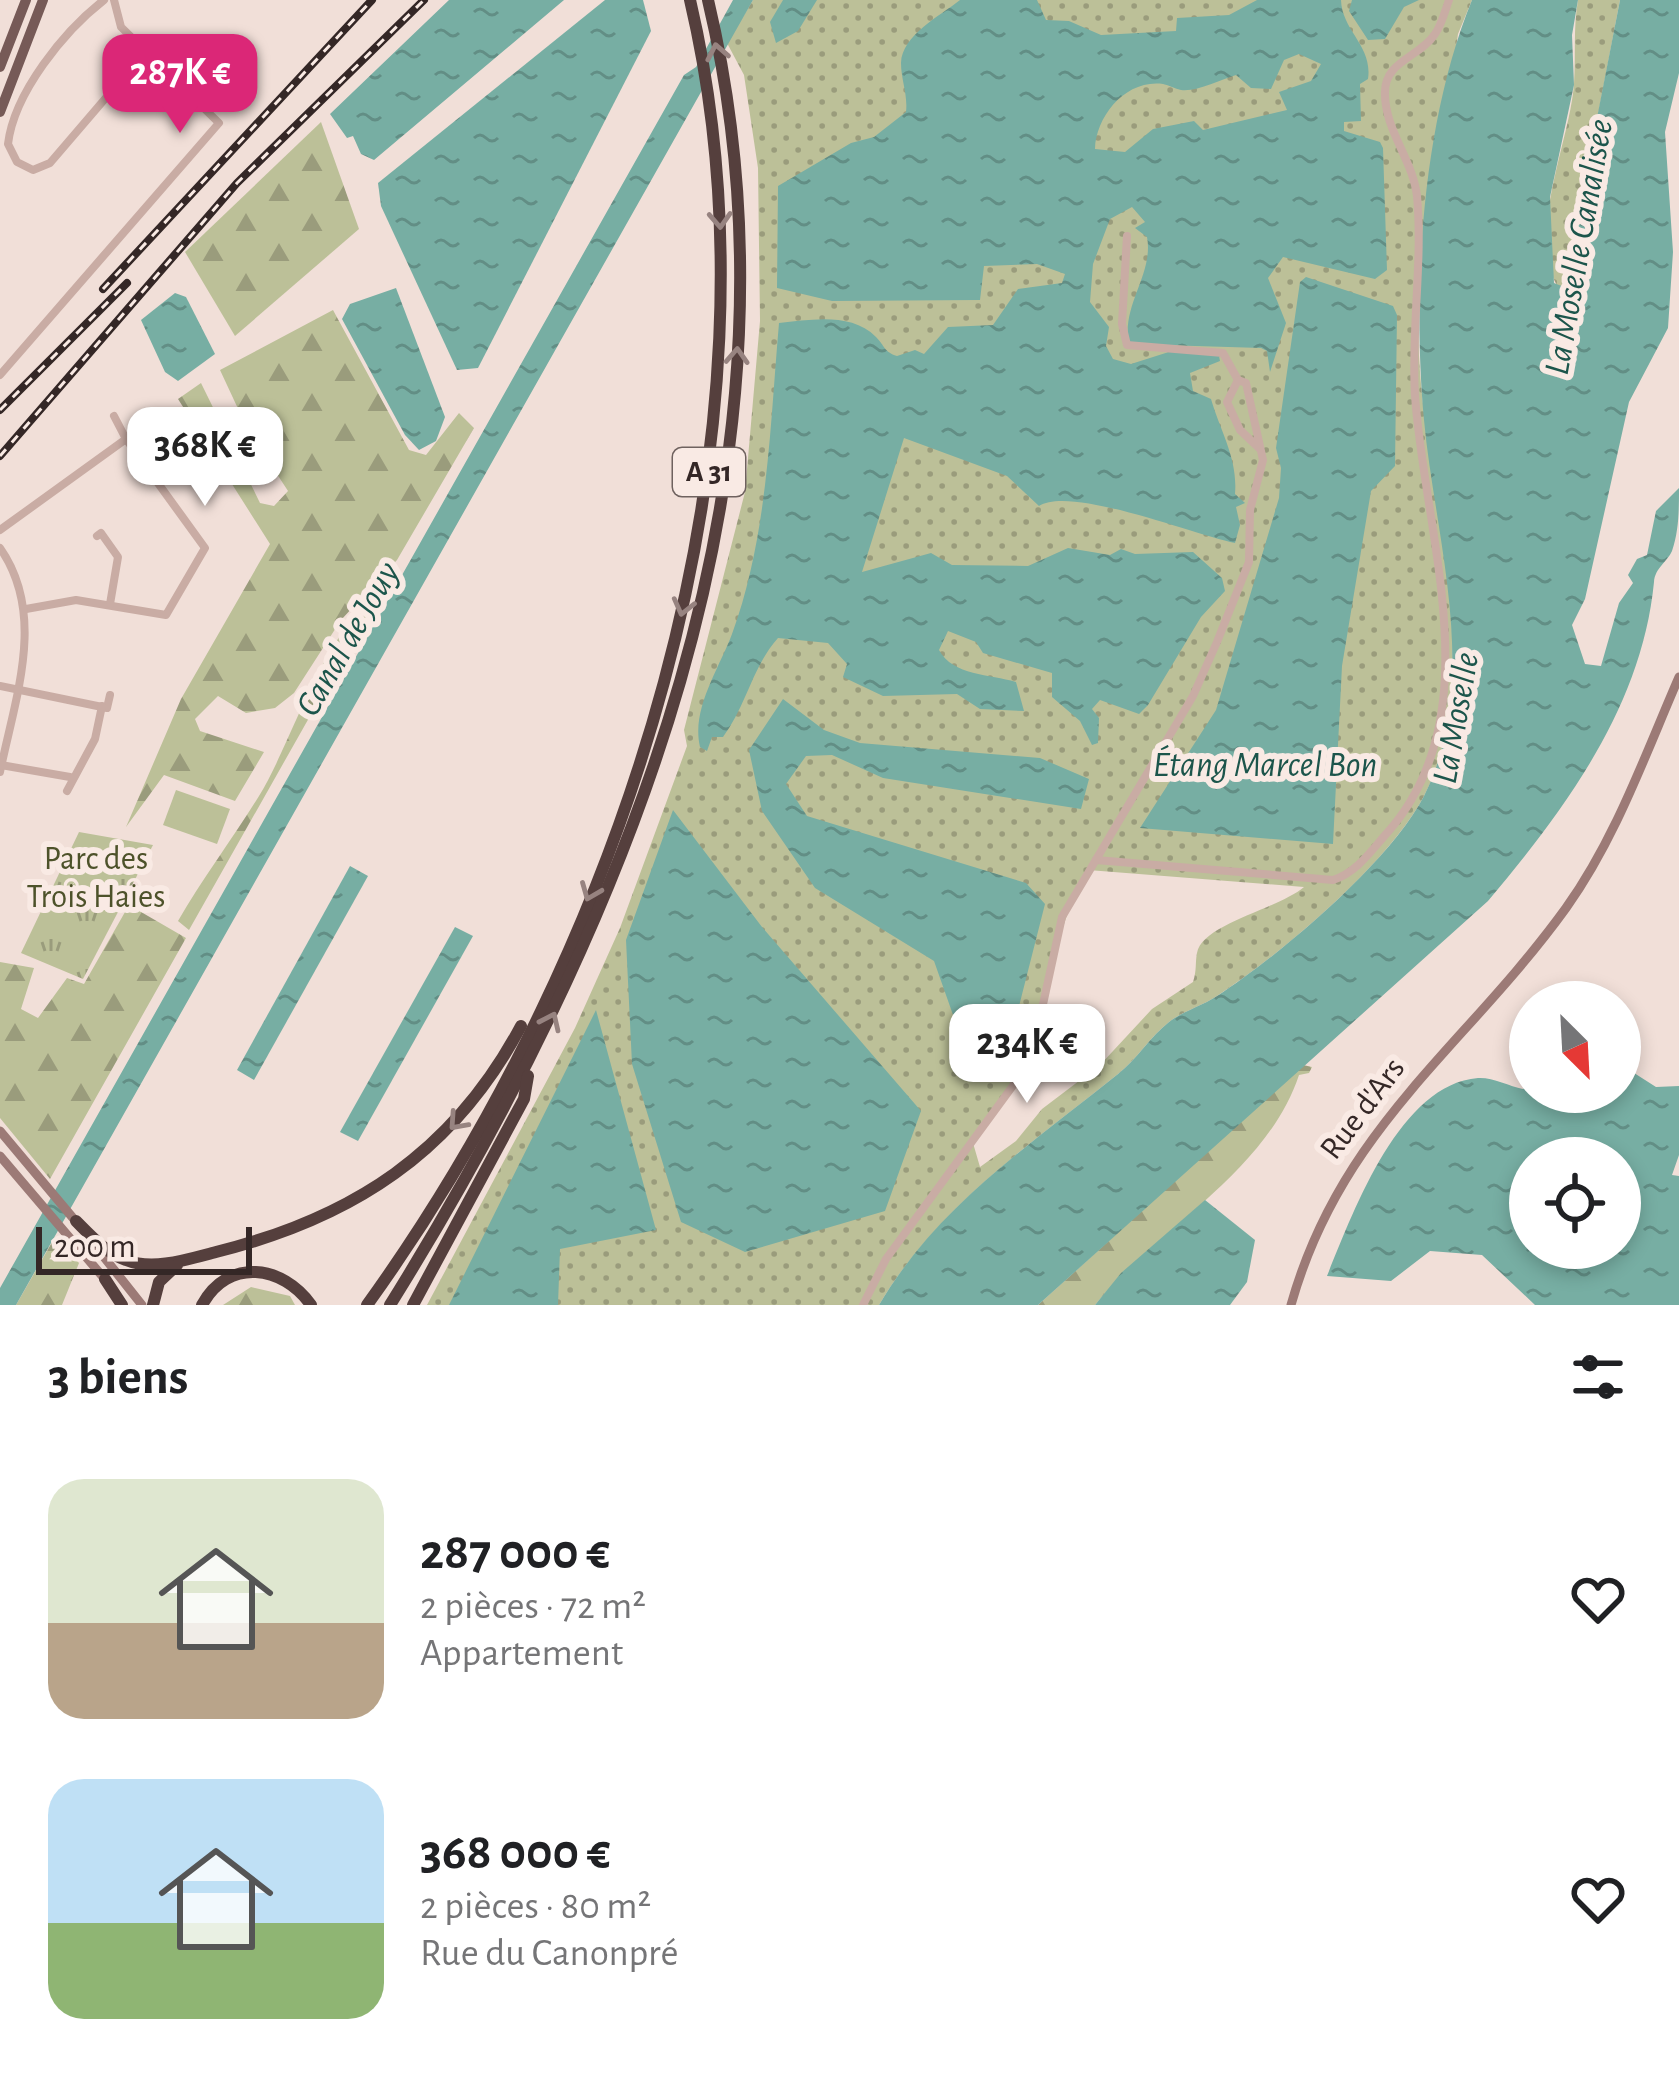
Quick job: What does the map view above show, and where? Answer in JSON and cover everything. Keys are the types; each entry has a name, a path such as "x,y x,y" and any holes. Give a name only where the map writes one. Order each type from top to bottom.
{"highway":[{"name":"A 31","path":"368,1305 470,1142 564,953 655,712 700,525 722,324 721,215 710,103 690,0"},
{"name":"A 31","path":"390,1305 530,1065 597,919 650,783 712,554 738,356 737,213 725,95 709,4"},
{"path":"76,1221 111,1252 143,1264 258,1241 346,1208 416,1161 473,1104 564,953"},
{"path":"413,1305 524,1099 530,1065"},
{"path":"153,1305 159,1282 177,1265"},
{"path":"202,1305 219,1283 254,1270 290,1281 311,1305"},
{"path":"104,1279 125,1305"}],"main road":[{"path":"0,67 26,0"},
{"path":"0,100 40,0"},
{"path":"0,112 40,0"},
{"name":"Rue d'Ars","path":"1291,1305 1323,1216 1373,1132 1568,905 1599,855 1679,677"},
{"path":"0,1131 142,1305"},
{"path":"0,1156 104,1279"}],"street":[{"path":"104,0 44,66 16,113 8,144 17,162 33,170 50,164 146,51"},
{"path":"0,374 219,123 121,27 114,0"},
{"path":"1096,860 1333,880 1361,862 1415,800 1440,706 1448,616 1415,402 1411,324 1417,191 1387,112 1384,88 1390,69 1435,35 1449,0"},
{"path":"863,1305 886,1258 1020,1076 1037,1033 1062,917 1193,696 1249,562 1250,510 1263,460 1254,401 1223,353 1127,344 1122,324 1127,236"},
{"path":"1238,380 1227,402 1240,430 1259,448"},
{"path":"26,609 76,600 166,615 205,548 114,416"},
{"path":"0,530 126,439"},
{"path":"97,536 101,533 118,557 110,604"},
{"path":"0,548 14,570 26,609 0,767 70,777"},
{"path":"0,686 107,708 110,695"},
{"path":"68,791 70,777 95,739 102,706"}],"green space":[{"path":"753,0 1472,0 1458,34 1419,312 1426,431 1452,621 1452,682 1444,741 1424,796 1360,878 1243,978 1169,1022 1125,1068 988,1179 929,1237 879,1305 427,1305 575,1028 620,928 687,746 684,730 745,492 760,321 758,168 744,75 727,43","holes":["1088,870 1304,887 1212,934 1197,953 1193,982 1152,1009 1100,1065 1042,1109 1016,1141 980,1167 973,1143 1033,1046 1062,931"]},
{"path":"1578,0 1620,0 1565,287 1558,287 1546,241 1552,187 1571,107"},
{"path":"321,122 359,229 235,336 185,252"},
{"path":"333,310 409,450 426,455 459,413 474,428 397,560 341,620 294,693 275,708 246,713 218,696 195,719 200,731 264,752 235,801 164,775 126,827 181,699 270,544 178,399 201,383 260,503 274,506 288,491 247,428 220,370"},
{"path":"378,596 189,930 178,921 259,796 325,660 359,612"},
{"path":"176,790 230,809 217,844 163,825"},
{"name":"Parc des Trois Haies","path":"79,832 153,845 83,979 21,953"},
{"path":"129,905 186,938 50,1179 0,1118 0,962 34,968 21,1009 38,1018 67,978 84,984"},
{"path":"1303,1065 1312,1067 1309,1073 1299,1075 1284,1110 1237,1170 1095,1305 1038,1305"},
{"path":"55,1237 79,1263 62,1305 16,1305"},
{"path":"251,1287 290,1296 295,1305 223,1305"}],"water":[{"path":"449,0 564,0 374,160 361,154 353,136 347,138 330,114"},
{"path":"605,0 643,0 651,31 478,368 457,370 381,206 378,183"},
{"path":"733,0 753,0 16,1305 0,1305 0,1288 684,75 696,67"},
{"path":"783,0 817,0 798,31 776,43 770,22"},
{"path":"960,0 1037,0 1046,20 1069,21 1101,35 1176,31 1177,18 1229,15 1257,0 1341,0 1368,67 1368,79 1360,84 1361,121 1344,122 1344,131 1380,142 1383,148 1387,270 1375,279 1283,257 1268,278 1286,323 1270,372 1267,351 1261,348 1129,344 1129,316 1148,251 1147,237 1135,228 1145,222 1132,207 1110,219 1093,264 1090,302 1109,327 1106,346 1113,359 1131,364 1175,350 1219,356 1220,361 1190,373 1193,391 1211,399 1231,458 1235,494 1245,503 1236,507 1240,525 1235,543 1104,506 1055,501 1039,506 1007,476 904,438 862,572 931,553 952,565 1028,566 1068,548 1110,555 1121,549 1135,554 1193,552 1222,578 1225,591 1201,617 1139,714 1100,700 1092,709 1099,718 1098,743 1092,745 1080,721 1052,697 1052,673 983,653 976,642 948,631 939,650 945,659 963,669 1016,682 1024,711 980,709 957,694 883,696 843,677 847,664 828,643 778,638 731,725 723,737 712,737 707,751 700,747 699,718 744,597 760,519 779,323 843,321 866,329 897,356 915,350 924,354 948,327 993,325 1018,289 1062,283 1065,274 1037,264 984,266 980,300 832,301 777,288 778,186 851,143 874,137 906,112 903,53 915,35","holes":["1299,54 1321,64 1311,81 1279,92 1287,110 1203,130 1194,121 1153,129 1125,152 1095,149 1107,113 1137,87 1163,84 1187,90 1236,75 1251,88 1271,89 1284,60"]},
{"path":"1352,0 1419,0 1404,7 1385,39 1368,40 1349,11"},
{"path":"1472,0 1578,0 1572,35 1574,85 1550,197 1554,283 1564,287 1620,0 1679,0 1679,73 1665,132 1673,252 1668,328 1629,402 1585,599 1572,625 1585,664 1601,666 1619,603 1633,583 1628,575 1637,559 1647,555 1656,511 1679,488 1674,543 1655,577 1647,627 1617,713 1572,792 1488,901 1038,1305 879,1305 903,1269 957,1207 1125,1068 1169,1022 1217,996 1301,932 1386,849 1424,796 1441,751 1452,657 1450,609 1424,420 1421,262 1442,99"},
{"name":"Étang Marcel Bon","path":"1306,277 1393,306 1397,315 1395,466 1371,491 1342,666 1333,844 1140,828 1216,710 1279,498 1281,468 1276,448 1300,282"},
{"path":"396,288 445,417 436,441 419,450 405,435 342,319 350,304"},
{"path":"175,293 186,297 215,354 178,381 165,372 141,320"},
{"path":"783,699 824,730 860,743 1040,758 1089,779 1081,809 883,778 832,755 806,756 786,784 807,816 1026,883 1045,904 1000,1081 976,1080 934,961 815,888 762,811 749,750"},
{"path":"673,810 762,927 921,1111 885,1211 745,1252 681,1222 632,1064 626,940"},
{"path":"350,866 368,876 254,1080 237,1070"},
{"path":"455,927 473,936 358,1141 340,1132"},
{"path":"596,1010 656,1230 560,1249 558,1305 449,1305"},
{"path":"1641,1077 1656,1087 1679,1086 1679,1155 1672,1175 1679,1176 1679,1305 1535,1305 1482,1255 1430,1251 1391,1281 1327,1276 1365,1187 1402,1127 1450,1086 1478,1078 1509,1084 1509,1113 1641,1113"},
{"path":"1205,1200 1255,1240 1247,1282 1230,1305 1095,1305 1121,1273"}],"railway":[{"path":"103,289 372,0"},
{"path":"0,456 237,183 424,0"},
{"path":"0,410 127,283"}],"water label":[{"name":"La Moselle Canalisée","path":"1579,247"},
{"name":"Canal de Jouy","path":"348,639"},
{"name":"La Moselle","path":"1456,718"}]}
